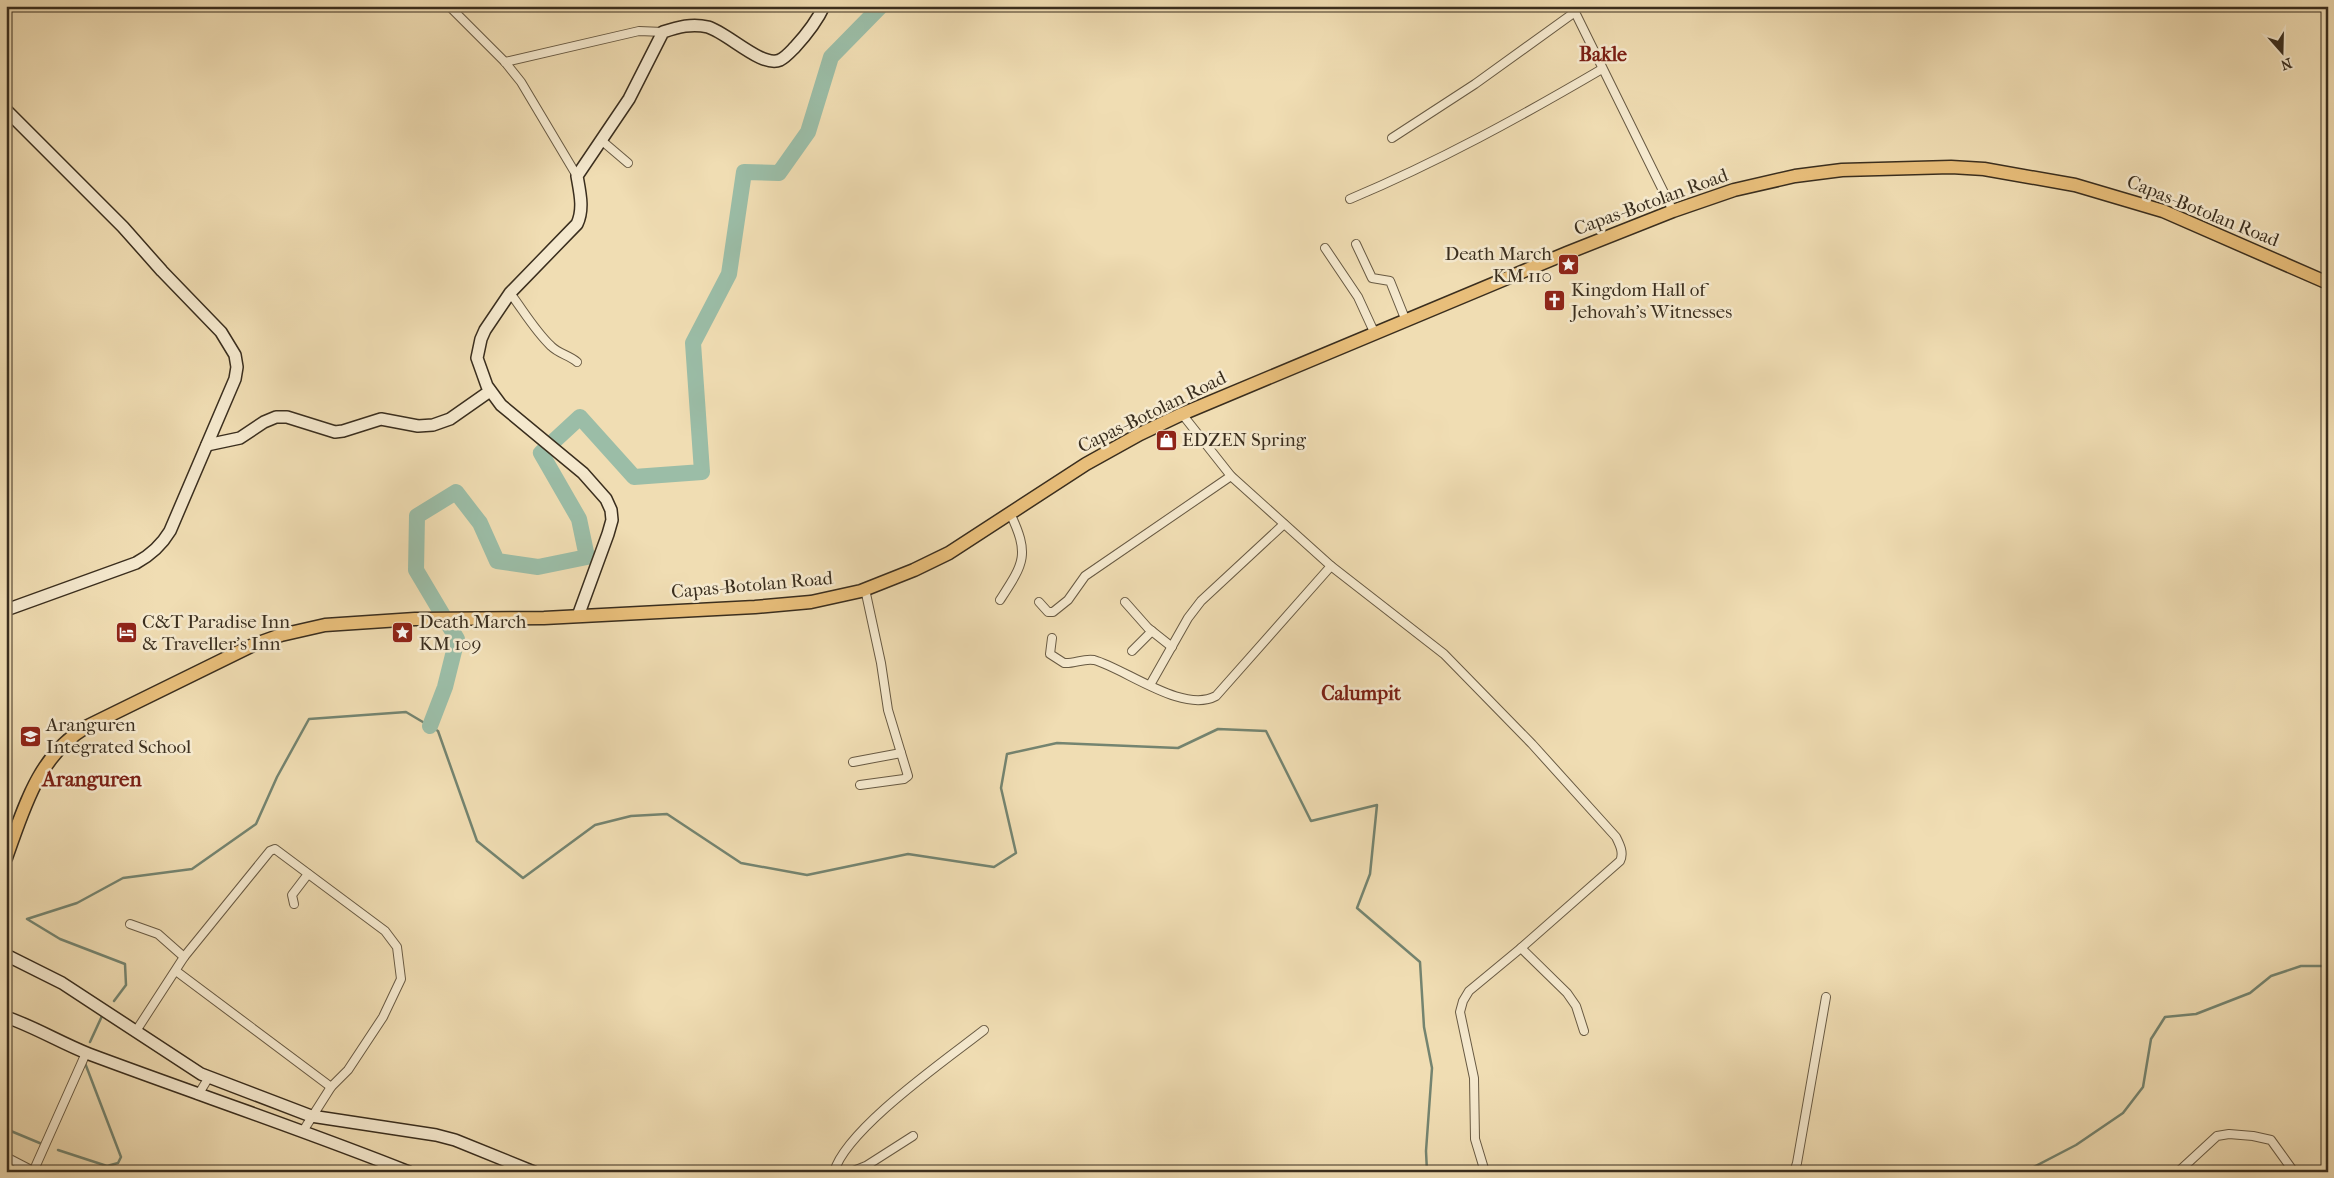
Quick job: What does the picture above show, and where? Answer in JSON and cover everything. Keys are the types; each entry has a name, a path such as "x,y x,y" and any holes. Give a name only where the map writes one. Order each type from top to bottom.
{"main road":[{"name":"Capas-Botolan Road","path":"6,858 27,801 43,768 65,743 86,727 233,655 281,635 325,624 414,619 578,616 810,602 865,589 914,570 949,553 1086,464 1140,434 1182,414 1574,250 1734,190 1842,170 1952,167 1984,169 2062,182 2137,202 2328,283"}],"street":[{"path":"449,6 505,62 522,82 577,176 581,206 581,215 577,224 510,293 485,330 477,358 481,374 490,391 501,405 554,449 598,489 606,499 611,515 608,534 578,616"},
{"path":"505,62 639,31 663,32 682,26 698,25 710,28 763,59 774,61 786,56 798,43 821,8"},
{"path":"1392,138 1475,84 1574,9 1602,69 1674,211"},
{"path":"577,176 629,100 663,32"},
{"path":"1350,199 1431,164 1507,124 1602,69"},
{"path":"6,110 123,228 168,278 214,324 232,348 237,362 235,379 170,531 160,546 151,554 119,570 6,610"},
{"path":"601,140 628,162"},
{"path":"1356,244 1372,278 1390,281 1406,321"},
{"path":"1325,248 1358,297 1375,334"},
{"path":"510,293 551,346 561,354 571,356 577,362"},
{"path":"207,445 240,438 264,422 276,417 287,417 335,432 381,419 418,426 433,425 450,419 490,391"},
{"path":"1182,414 1231,476 1331,566 1444,654 1532,744 1616,837 1619,844 1622,856 1620,861 1469,991 1463,1000 1460,1012 1474,1078 1475,1139 1485,1172"},
{"path":"1039,602 1048,612 1053,612 1068,600 1085,576 1231,476"},
{"path":"1000,600 1017,576 1021,565 1021,536 1010,513"},
{"path":"1150,686 1188,618 1201,601 1284,524"},
{"path":"1052,638 1050,654 1064,663 1095,660 1150,686 1185,699 1206,700 1216,696 1331,566"},
{"path":"860,786 907,778 888,710 881,663 865,589"},
{"path":"1125,602 1152,631 1172,647"},
{"path":"1132,651 1152,631"},
{"path":"853,762 901,752"},
{"path":"136,1032 184,957 270,851 275,849 385,931 396,947 401,978 383,1018 348,1070 331,1087 303,1131"},
{"path":"294,904 292,894 308,874"},
{"path":"130,924 146,928 158,934 184,957"},
{"path":"1521,948 1567,993 1576,1006 1584,1031"},
{"path":"6,955 62,983 201,1074 311,1116 436,1135 455,1140 534,1172"},
{"path":"176,972 331,1087"},
{"path":"1794,1172 1826,997"},
{"path":"6,1017 86,1053 198,1095 303,1131 382,1167 409,1172"},
{"path":"834,1172 847,1146 880,1112 984,1030"},
{"path":"6,1157 33,1171 86,1053"},
{"path":"198,1095 209,1077"},
{"path":"2178,1172 2217,1136 2229,1134 2270,1140 2294,1172"},
{"path":"851,1172 866,1166 913,1136"}],"waterway":[{"path":"430,726 445,687 457,639 416,570 417,516 456,492 480,523 497,561 538,567 587,557 579,519 541,453 580,417 634,477 702,472 693,343 729,274 744,172 779,173 808,132 831,57 881,6"},
{"path":"114,1001 126,985 125,964 60,939 27,919 77,903 123,878 192,869 256,824 277,777 309,719 406,712 438,731 477,841 523,878 595,825 631,816 667,814 741,863 807,875 908,854 994,867 1016,853 1001,788 1007,754 1057,743 1178,748 1218,729 1266,731 1311,821 1377,805 1370,874 1357,908 1420,962 1424,1027 1432,1068 1426,1151 1427,1172"},
{"path":"2031,1172 2032,1168 2076,1145 2123,1113 2143,1087 2151,1039 2165,1017 2196,1014 2250,993 2271,976 2301,966 2328,966"},
{"path":"90,1042 102,1016"},
{"path":"58,1150 107,1166 118,1163 121,1157 85,1063"},
{"path":"6,1129 42,1144"}],"place":[{"name":"Death March KM 110","path":"1568,265"},
{"name":"Kingdom Hall of Jehovah's Witnesses","path":"1555,301"},
{"name":"EDZEN Spring","path":"1166,440"},
{"name":"C&T Paradise Inn & Traveller's Inn","path":"126,633"},
{"name":"Death March KM 109","path":"403,633"},
{"name":"Aranguren Integrated School","path":"30,736"}],"district":[{"name":"Bakle","path":"1603,54"},
{"name":"Calumpit","path":"1361,693"},
{"name":"Aranguren","path":"92,779"}]}
